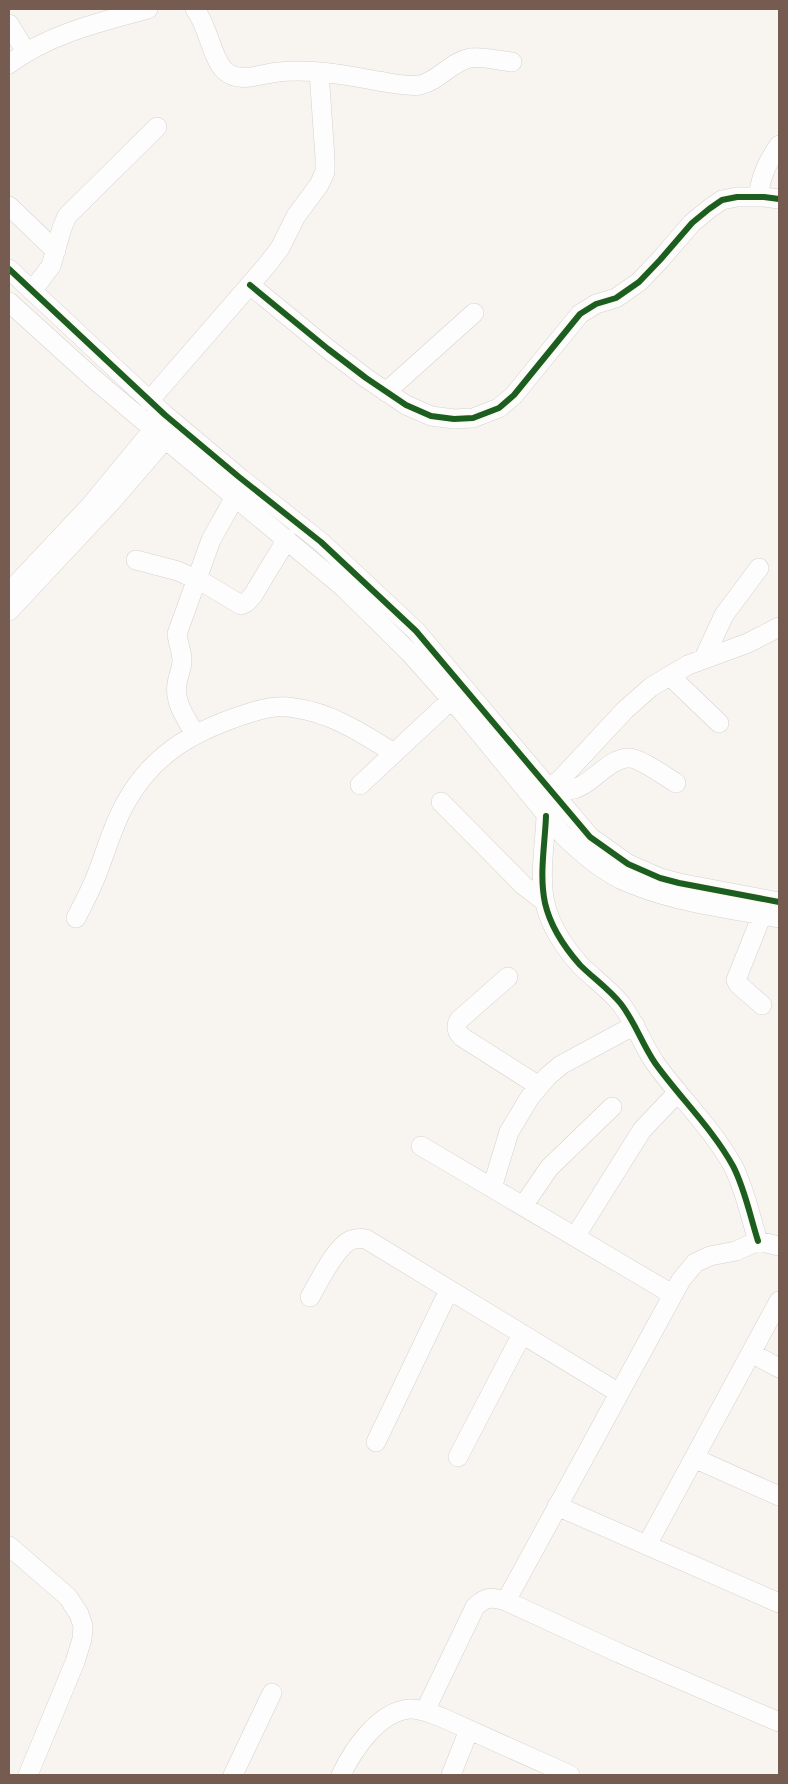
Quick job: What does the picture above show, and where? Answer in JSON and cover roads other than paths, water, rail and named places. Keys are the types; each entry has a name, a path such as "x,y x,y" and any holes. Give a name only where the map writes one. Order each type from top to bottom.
{"street":[{"path":"9,64 26,52 54,39 96,23 148,9"},
{"path":"195,9 201,17 224,70 231,76 252,77 278,72 319,72 407,86 421,84 435,78 460,62 471,58 512,62"},
{"path":"9,24 26,52"},
{"path":"150,400 280,248 299,211 325,172 326,158 319,72"},
{"path":"32,292 51,266 67,216 157,127"},
{"path":"772,198 760,195 760,183 779,144"},
{"path":"250,285 328,349 406,405 431,416 454,419 473,418 499,408 514,395 580,314 596,304 616,298 639,282 692,223 709,209 722,200 737,197 772,198"},
{"path":"9,206 56,251"},
{"path":"9,270 150,400 165,427 234,497 287,539 362,604 410,653 542,810 579,851 619,878 643,888 665,895 771,916 736,980 739,985 762,1005"},
{"path":"9,302 94,379 239,477 321,542 410,625 554,785 590,837 628,864 643,871 679,883 779,902"},
{"path":"386,392 474,313"},
{"path":"9,592 165,427"},
{"path":"9,611 112,501 165,427"},
{"path":"195,734 176,698 182,662 177,634 211,540 234,497"},
{"path":"136,560 178,571 198,580 241,605 247,602 287,539"},
{"path":"704,658 724,616 759,568"},
{"path":"758,1241 741,1184 712,1134 654,1062 635,1025 620,1004 566,948 551,919 545,902 543,878 542,810 554,785 639,696 670,676 704,658 748,643 779,627"},
{"path":"670,676 719,723"},
{"path":"360,785 451,700"},
{"path":"76,918 92,888 125,804 137,785 172,749 195,734 263,708 277,706 296,708 332,718 394,753"},
{"path":"554,785 575,789 605,768 628,758 638,760 676,783"},
{"path":"441,802 522,885 545,902"},
{"path":"508,977 459,1020 456,1025 457,1031 462,1037 539,1086"},
{"path":"492,1188 510,1132 522,1110 539,1086 561,1065 635,1025"},
{"path":"575,1237 642,1130 678,1092"},
{"path":"523,1206 549,1168 612,1107"},
{"path":"422,1146 672,1294"},
{"path":"310,1297 340,1248 357,1238 366,1239 619,1393"},
{"path":"506,1601 681,1280 695,1263 710,1256 736,1251 758,1241 779,1246"},
{"path":"376,1442 449,1290"},
{"path":"646,1545 779,1301"},
{"path":"458,1457 522,1334"},
{"path":"751,1353 779,1368"},
{"path":"694,1458 779,1496"},
{"path":"557,1506 779,1604"},
{"path":"9,1546 68,1597 79,1614 83,1626 82,1639 75,1662 28,1775"},
{"path":"426,1711 475,1607 484,1599 494,1598 506,1601 619,1653 779,1722"},
{"path":"233,1775 272,1692"},
{"path":"341,1775 352,1754 366,1735 389,1715 409,1709 426,1711 570,1775"},
{"path":"451,1775 469,1730"}]}
